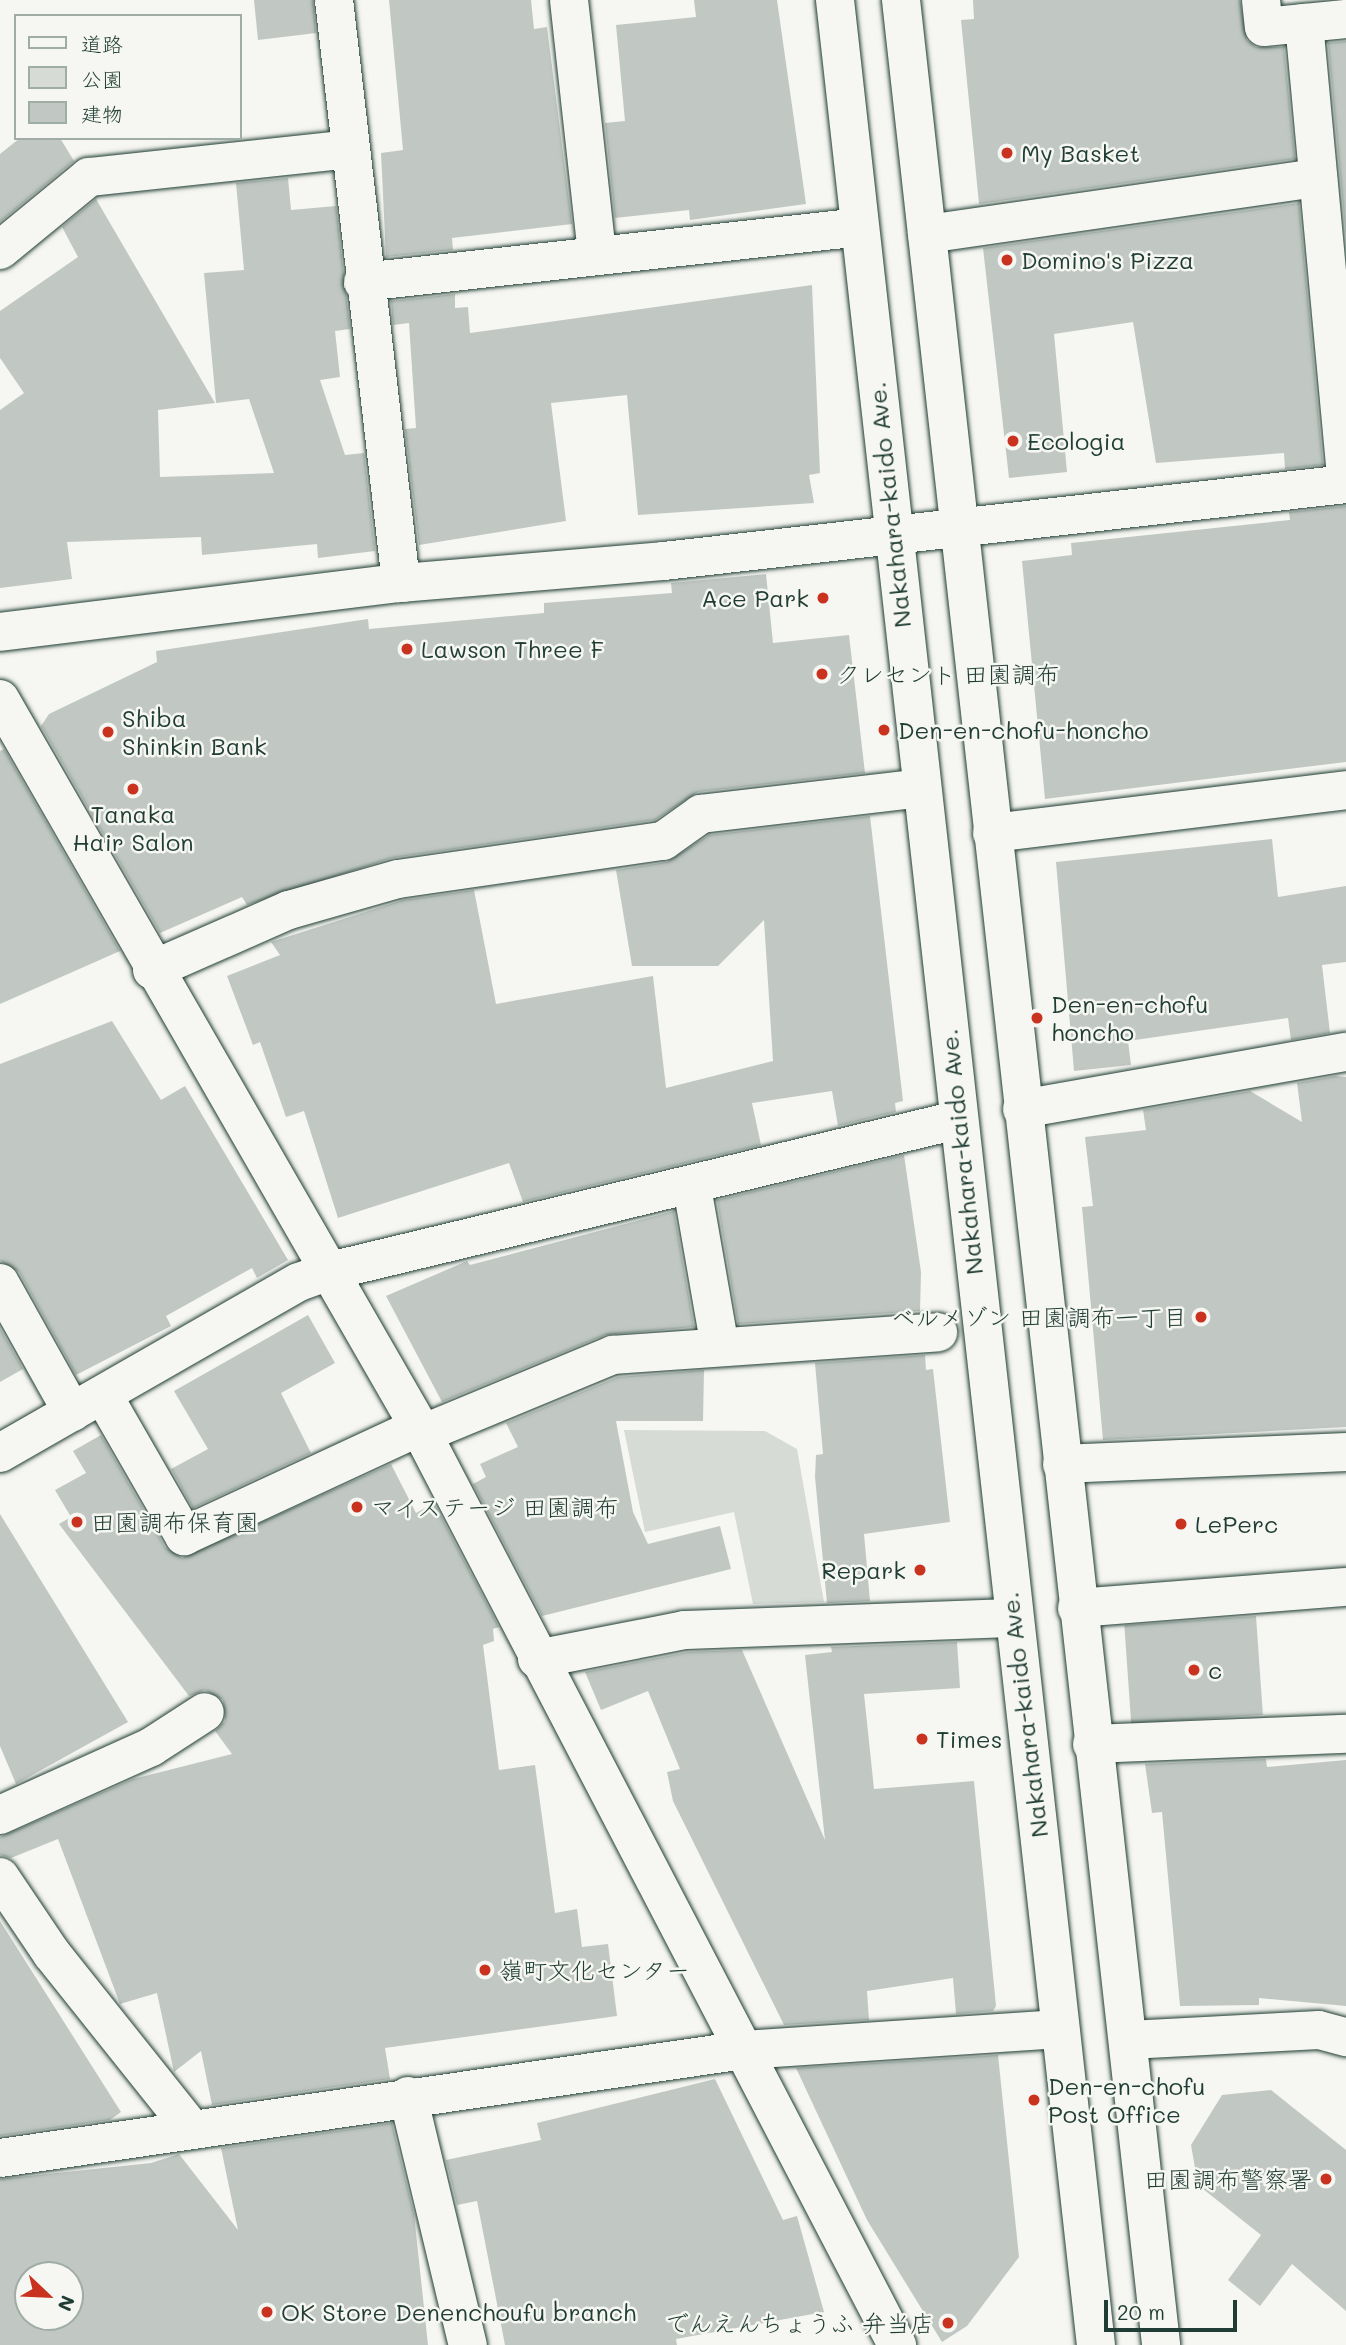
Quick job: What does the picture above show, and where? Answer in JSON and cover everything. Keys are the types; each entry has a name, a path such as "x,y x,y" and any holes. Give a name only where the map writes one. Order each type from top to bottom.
{"street":[{"path":"334,0 363,282 401,583"},
{"path":"569,0 597,255"},
{"name":"Nakahara-kaido Ave.","path":"835,0 1012,1618 1096,2345"},
{"path":"901,0 957,527 1092,1744 1129,2040 1161,2345"},
{"path":"1261,0 1264,27 1346,19"},
{"path":"1304,23 1346,474"},
{"path":"0,250 89,177 350,149"},
{"path":"927,234 1318,178"},
{"path":"363,282 858,227"},
{"path":"0,632 401,583 892,534 1346,484"},
{"path":"0,699 152,970 421,1430 537,1659 897,2345"},
{"path":"152,970 289,909 398,879 663,841 701,814 921,788"},
{"path":"992,833 1346,790"},
{"path":"1022,1109 1346,1052"},
{"path":"0,1453 299,1282 330,1271 692,1186 957,1120"},
{"path":"692,1186 720,1347"},
{"path":"0,1283 184,1536 421,1430 613,1355 938,1332"},
{"path":"1062,1464 1346,1452"},
{"path":"1077,1608 1346,1587"},
{"path":"537,1659 685,1630 1012,1618"},
{"path":"0,1815 151,1747 205,1712"},
{"path":"1092,1744 1346,1734"},
{"path":"0,1877 52,1954 190,2127"},
{"path":"0,2158 190,2127 744,2050 1059,2029"},
{"path":"1129,2040 1320,2030 1346,2037"},
{"path":"408,2096 468,2345"}],"green space":[{"path":"624,1430 765,1431 797,1449 824,1602 753,1604 734,1512 645,1532"}],"building":[{"path":"254,0 313,0 316,33 258,40"},
{"path":"389,0 531,0 534,29 547,27 572,224 452,238 453,250 386,257 381,153 403,150"},
{"path":"694,0 777,0 806,204 690,220 689,210 615,218 605,123 625,121 616,25 696,17"},
{"path":"973,0 1240,0 1247,40 1256,47 1284,47 1295,159 979,204 961,20 974,19"},
{"path":"1346,41 1346,238 1328,43"},
{"path":"18,140 61,140 74,161 0,222 0,154"},
{"path":"288,178 291,210 336,206 350,329 335,331 340,377 320,380 345,455 364,453 375,551 318,558 317,544 202,555 201,537 67,542 72,579 0,588 0,410 24,393 0,358 0,311 78,257 62,227 96,199 215,403 158,410 160,477 274,473 249,399 216,403 204,273 244,270 236,183"},
{"path":"1299,203 1323,465 1285,469 1284,453 1156,463 1133,322 1054,334 1067,472 1009,478 983,248"},
{"path":"812,285 820,473 809,475 814,503 638,515 627,395 551,403 566,521 419,545 405,429 416,428 409,323 393,325 391,301 455,294 455,308 468,307 470,333"},
{"path":"1346,506 1346,762 1045,799 1022,561 1072,555 1071,543 1290,520 1289,512"},
{"path":"766,574 773,643 849,635 865,773 698,792 655,820 392,858 247,905 242,897 160,933 41,726 49,714 157,662 156,651 368,619 369,629 544,613 544,603 672,593 671,583"},
{"path":"4,749 120,951 0,1004 0,751"},
{"path":"870,816 903,1101 895,1103 896,1112 838,1126 832,1091 752,1103 761,1145 523,1202 509,1163 338,1218 304,1111 286,1117 260,1042 253,1045 227,976 280,955 271,942 403,900 474,890 496,1004 653,976 666,1088 773,1061 764,920 718,966 632,966 616,870 667,862 709,835"},
{"path":"1272,839 1278,897 1346,886 1346,962 1322,965 1330,1033 1291,1040 1288,1018 1128,1041 1131,1065 1074,1071 1056,862"},
{"path":"112,1021 161,1100 185,1086 288,1260 257,1278 252,1268 166,1316 171,1326 76,1375 19,1272 0,1261 0,1064"},
{"path":"1335,1076 1346,1077 1346,1427 1103,1440 1082,1207 1093,1206 1085,1137 1146,1130 1143,1110 1250,1091 1302,1122 1297,1083"},
{"path":"904,1155 921,1272 920,1311 738,1324 717,1200"},
{"path":"674,1211 694,1327 605,1335 442,1402 386,1296 467,1261 470,1265"},
{"path":"308,1315 335,1363 281,1393 311,1453 193,1508 171,1469 208,1449 174,1391"},
{"path":"0,1328 23,1369 0,1382"},
{"path":"925,1355 926,1370 933,1369 950,1522 864,1534 870,1601 827,1603 815,1477 816,1455 823,1454 815,1363"},
{"path":"704,1370 703,1421 616,1421 633,1512 648,1544 720,1526 731,1569 542,1616 473,1484 486,1477 480,1464 518,1447 506,1423 618,1377"},
{"path":"101,1435 165,1547 182,1558 391,1464 416,1513 434,1503 499,1627 493,1629 494,1641 483,1645 499,1770 535,1765 555,1913 577,1909 582,1947 608,1944 617,2016 385,2048 390,2079 212,2105 201,2051 174,2072 157,1993 120,2004 58,1839 11,1858 0,1855 0,1837 133,1779 232,1754 215,1731 225,1721 223,1700 205,1690 189,1696 59,1524 71,1517 55,1490 86,1473 73,1451"},
{"path":"0,1514 128,1722 16,1784 0,1746"},
{"name":"c","path":"1256,1616 1263,1715 1131,1724 1124,1625"},
{"path":"957,1642 960,1688 864,1694 874,1789 974,1781 996,2006 993,2011 956,2014 953,1978 867,1991 869,2020 784,2025 673,1801 667,1772 680,1769 648,1691 601,1710 585,1672 688,1652 742,1650 825,1840 805,1655 832,1652 831,1647"},
{"path":"1266,1759 1267,1767 1346,1760 1346,2006 1259,1998 1259,2005 1180,2006 1162,1812 1152,1813 1145,1764"},
{"path":"0,1921 121,2112 110,2120 0,2136"},
{"path":"998,2055 1019,2257 967,2326 942,2342 867,2220 796,2068"},
{"path":"715,2079 783,2220 797,2216 824,2312 676,2339 677,2345 505,2345 477,2201 457,2205 446,2160 541,2140 537,2123"},
{"name":"田園調布警察署","path":"1271,2090 1346,2150 1346,2311 1292,2264 1260,2306 1228,2280 1261,2235 1198,2185 1191,2145 1222,2095"},
{"path":"392,2123 414,2214 428,2345 0,2345 0,2179 151,2163 179,2154 238,2230 221,2148"}],"place":[{"name":"My Basket","path":"1007,153"},
{"name":"Domino's Pizza","path":"1007,260"},
{"name":"Ecologia","path":"1013,441"},
{"name":"Ace Park","path":"823,598"},
{"name":"Lawson Three F","path":"407,649"},
{"name":"クレセント 田園調布","path":"822,674"},
{"name":"Den-en-chofu-honcho","path":"884,730"},
{"name":"Shiba Shinkin Bank","path":"108,732"},
{"name":"Tanaka Hair Salon","path":"133,789"},
{"name":"Den-en-chofu honcho","path":"1037,1018"},
{"name":"ベルメゾン 田園調布一丁目","path":"1201,1317"},
{"name":"マイステージ 田園調布","path":"357,1507"},
{"name":"田園調布保育園","path":"77,1522"},
{"name":"LePerc","path":"1181,1524"},
{"name":"Repark","path":"920,1570"},
{"name":"c","path":"1194,1670"},
{"name":"Times","path":"922,1739"},
{"name":"嶺町文化センター","path":"485,1970"},
{"name":"Den-en-chofu Post Office","path":"1034,2100"},
{"name":"田園調布警察署","path":"1326,2179"},
{"name":"OK Store Denenchoufu branch","path":"267,2312"},
{"name":"でんえんちょうふ 弁当店","path":"948,2323"}]}
